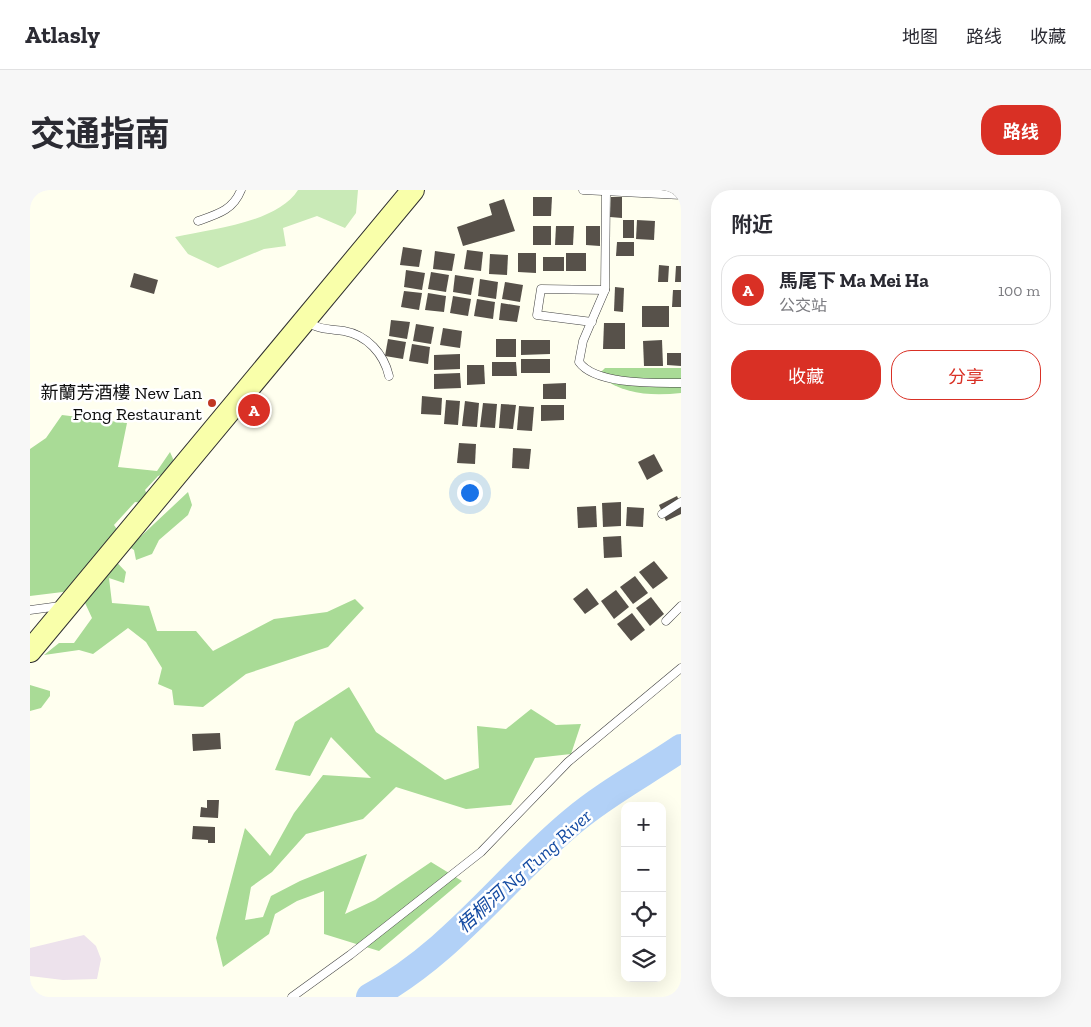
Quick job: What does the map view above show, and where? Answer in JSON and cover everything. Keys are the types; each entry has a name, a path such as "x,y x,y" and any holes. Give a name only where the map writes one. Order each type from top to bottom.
{"main road":[{"path":"30,651 413,190"}],"lane":[{"path":"198,221 226,211 233,204 241,190"},
{"path":"583,190 606,193 681,196"},
{"path":"606,193 605,290 579,354 579,362 588,370 628,382 681,383"},
{"path":"592,322 537,315 541,289 605,290"},
{"path":"304,320 314,327 347,332 364,339 381,356 390,376"},
{"path":"662,514 681,502"},
{"path":"30,610 68,605"},
{"path":"666,621 681,606"},
{"path":"292,997 350,955 481,852 568,762 681,668"}],"shaded area":[{"path":"84,935 96,946 101,959 97,979 63,980 30,976 30,948"}],"green space":[{"path":"298,190 358,190 356,213 345,228 317,216 283,228 286,246 264,249 218,268 188,254 175,237 242,223 259,217 275,210 288,201"},
{"path":"605,368 681,368 681,393 649,394 619,388 601,377 601,372"},
{"path":"62,415 127,423 118,467 157,471 170,452 178,470 158,476 145,490 151,504 135,502 114,525 121,535 138,539 188,492 192,505 188,515 159,540 152,554 136,560 134,550 115,538 105,550 126,572 124,583 109,578 112,603 149,606 157,631 196,631 213,651 274,619 327,612 355,599 364,608 328,647 246,674 203,707 174,705 172,690 158,684 162,668 146,642 128,628 93,654 79,650 44,655 59,643 74,643 92,618 79,590 30,596 30,449 46,438"},
{"path":"30,685 50,691 50,696 41,708 30,711"},
{"path":"349,687 376,732 445,780 479,768 477,726 506,729 531,709 556,725 581,724 571,754 535,758 511,805 466,809 396,787 363,819 306,834 272,872 251,887 245,920 263,917 271,896 300,881 367,854 345,914 375,900 431,862 462,881 379,951 324,934 324,891 297,901 275,914 269,934 223,967 216,938 245,828 270,856 294,813 323,775 371,778 331,737 310,776 275,770 295,722"}],"building":[{"path":"533,197 552,197 551,216 533,216"},
{"path":"611,197 622,197 622,218 610,217"},
{"path":"504,199 515,231 463,246 457,227 492,215 489,204"},
{"path":"623,220 634,220 634,238 623,238"},
{"path":"637,220 655,221 654,240 636,239"},
{"path":"533,226 551,226 551,245 533,245"},
{"path":"556,226 574,226 573,245 555,245"},
{"path":"586,226 600,226 600,246 586,245"},
{"path":"617,242 634,242 634,256 616,256"},
{"path":"403,247 422,250 419,267 400,265"},
{"path":"467,250 483,252 481,271 464,269"},
{"path":"435,251 455,254 452,271 433,269"},
{"path":"518,253 536,253 536,273 518,272"},
{"path":"566,253 586,253 586,271 566,271"},
{"path":"490,254 508,255 507,275 489,274"},
{"path":"543,257 564,257 564,271 543,271"},
{"path":"659,265 669,266 668,282 658,282"},
{"path":"676,266 681,266 681,282 675,282"},
{"path":"406,270 425,273 422,290 404,287"},
{"path":"431,272 449,275 446,292 428,289"},
{"path":"134,273 158,280 154,294 130,287"},
{"path":"455,275 474,278 471,295 453,292"},
{"path":"480,279 498,282 496,299 478,296"},
{"path":"505,282 523,285 520,302 502,299"},
{"path":"615,287 624,288 623,312 614,311"},
{"path":"673,290 681,290 681,307 672,307"},
{"path":"404,291 422,293 419,310 401,307"},
{"path":"428,293 446,296 444,312 425,310"},
{"path":"453,296 471,299 468,316 450,313"},
{"path":"477,299 495,302 493,319 474,316"},
{"path":"501,303 520,306 517,322 499,320"},
{"path":"642,306 669,306 669,327 642,327"},
{"path":"391,320 410,322 407,339 389,336"},
{"path":"604,323 625,323 625,349 603,349"},
{"path":"416,324 434,327 431,344 413,341"},
{"path":"443,328 462,331 460,348 440,345"},
{"path":"388,339 406,342 403,359 385,356"},
{"path":"496,339 516,339 516,357 496,357"},
{"path":"521,340 550,340 550,354 521,355"},
{"path":"662,340 663,366 644,366 643,341"},
{"path":"412,344 430,347 428,364 409,361"},
{"path":"667,353 681,353 681,366 667,365"},
{"path":"460,354 460,369 434,370 434,355"},
{"path":"521,359 550,359 550,373 521,373"},
{"path":"492,362 516,362 517,376 492,376"},
{"path":"467,365 484,365 485,384 467,385"},
{"path":"460,373 461,388 434,389 434,374"},
{"path":"566,383 566,399 543,399 543,384"},
{"path":"422,396 442,398 441,415 421,414"},
{"path":"446,400 460,401 458,425 444,424"},
{"path":"465,401 479,403 477,427 462,426"},
{"path":"483,403 497,404 495,428 480,427"},
{"path":"501,404 516,405 513,429 499,428"},
{"path":"541,405 564,405 564,420 541,421"},
{"path":"519,406 534,407 532,431 517,430"},
{"path":"459,443 476,444 475,464 457,463"},
{"path":"513,448 531,449 529,469 512,468"},
{"path":"654,454 663,471 647,480 638,462"},
{"path":"677,496 681,505 681,514 666,521 659,505"},
{"path":"621,502 621,526 603,527 602,503"},
{"path":"596,506 597,527 578,528 577,507"},
{"path":"627,507 644,508 643,527 626,526"},
{"path":"621,536 622,557 604,558 603,537"},
{"path":"654,561 668,578 653,589 639,572"},
{"path":"635,576 648,593 633,604 620,587"},
{"path":"587,588 599,604 585,614 573,599"},
{"path":"616,590 629,607 614,619 601,601"},
{"path":"651,597 664,614 650,626 636,608"},
{"path":"632,613 645,630 631,641 617,624"},
{"path":"220,733 221,749 193,751 192,734"},
{"path":"207,800 219,800 218,818 200,817 201,807 207,808"},
{"path":"193,826 215,827 215,843 208,843 208,840 192,839"}],"waterway":[{"name":"梧桐河 Ng Tung River","path":"370,997 399,979 452,937 573,821 612,792 681,748"}],"place":[{"name":"新蘭芳酒樓 New Lan Fong Restaurant","path":"212,403"},
{"name":"馬尾下 Ma Mei Ha","path":"254,410"}]}
